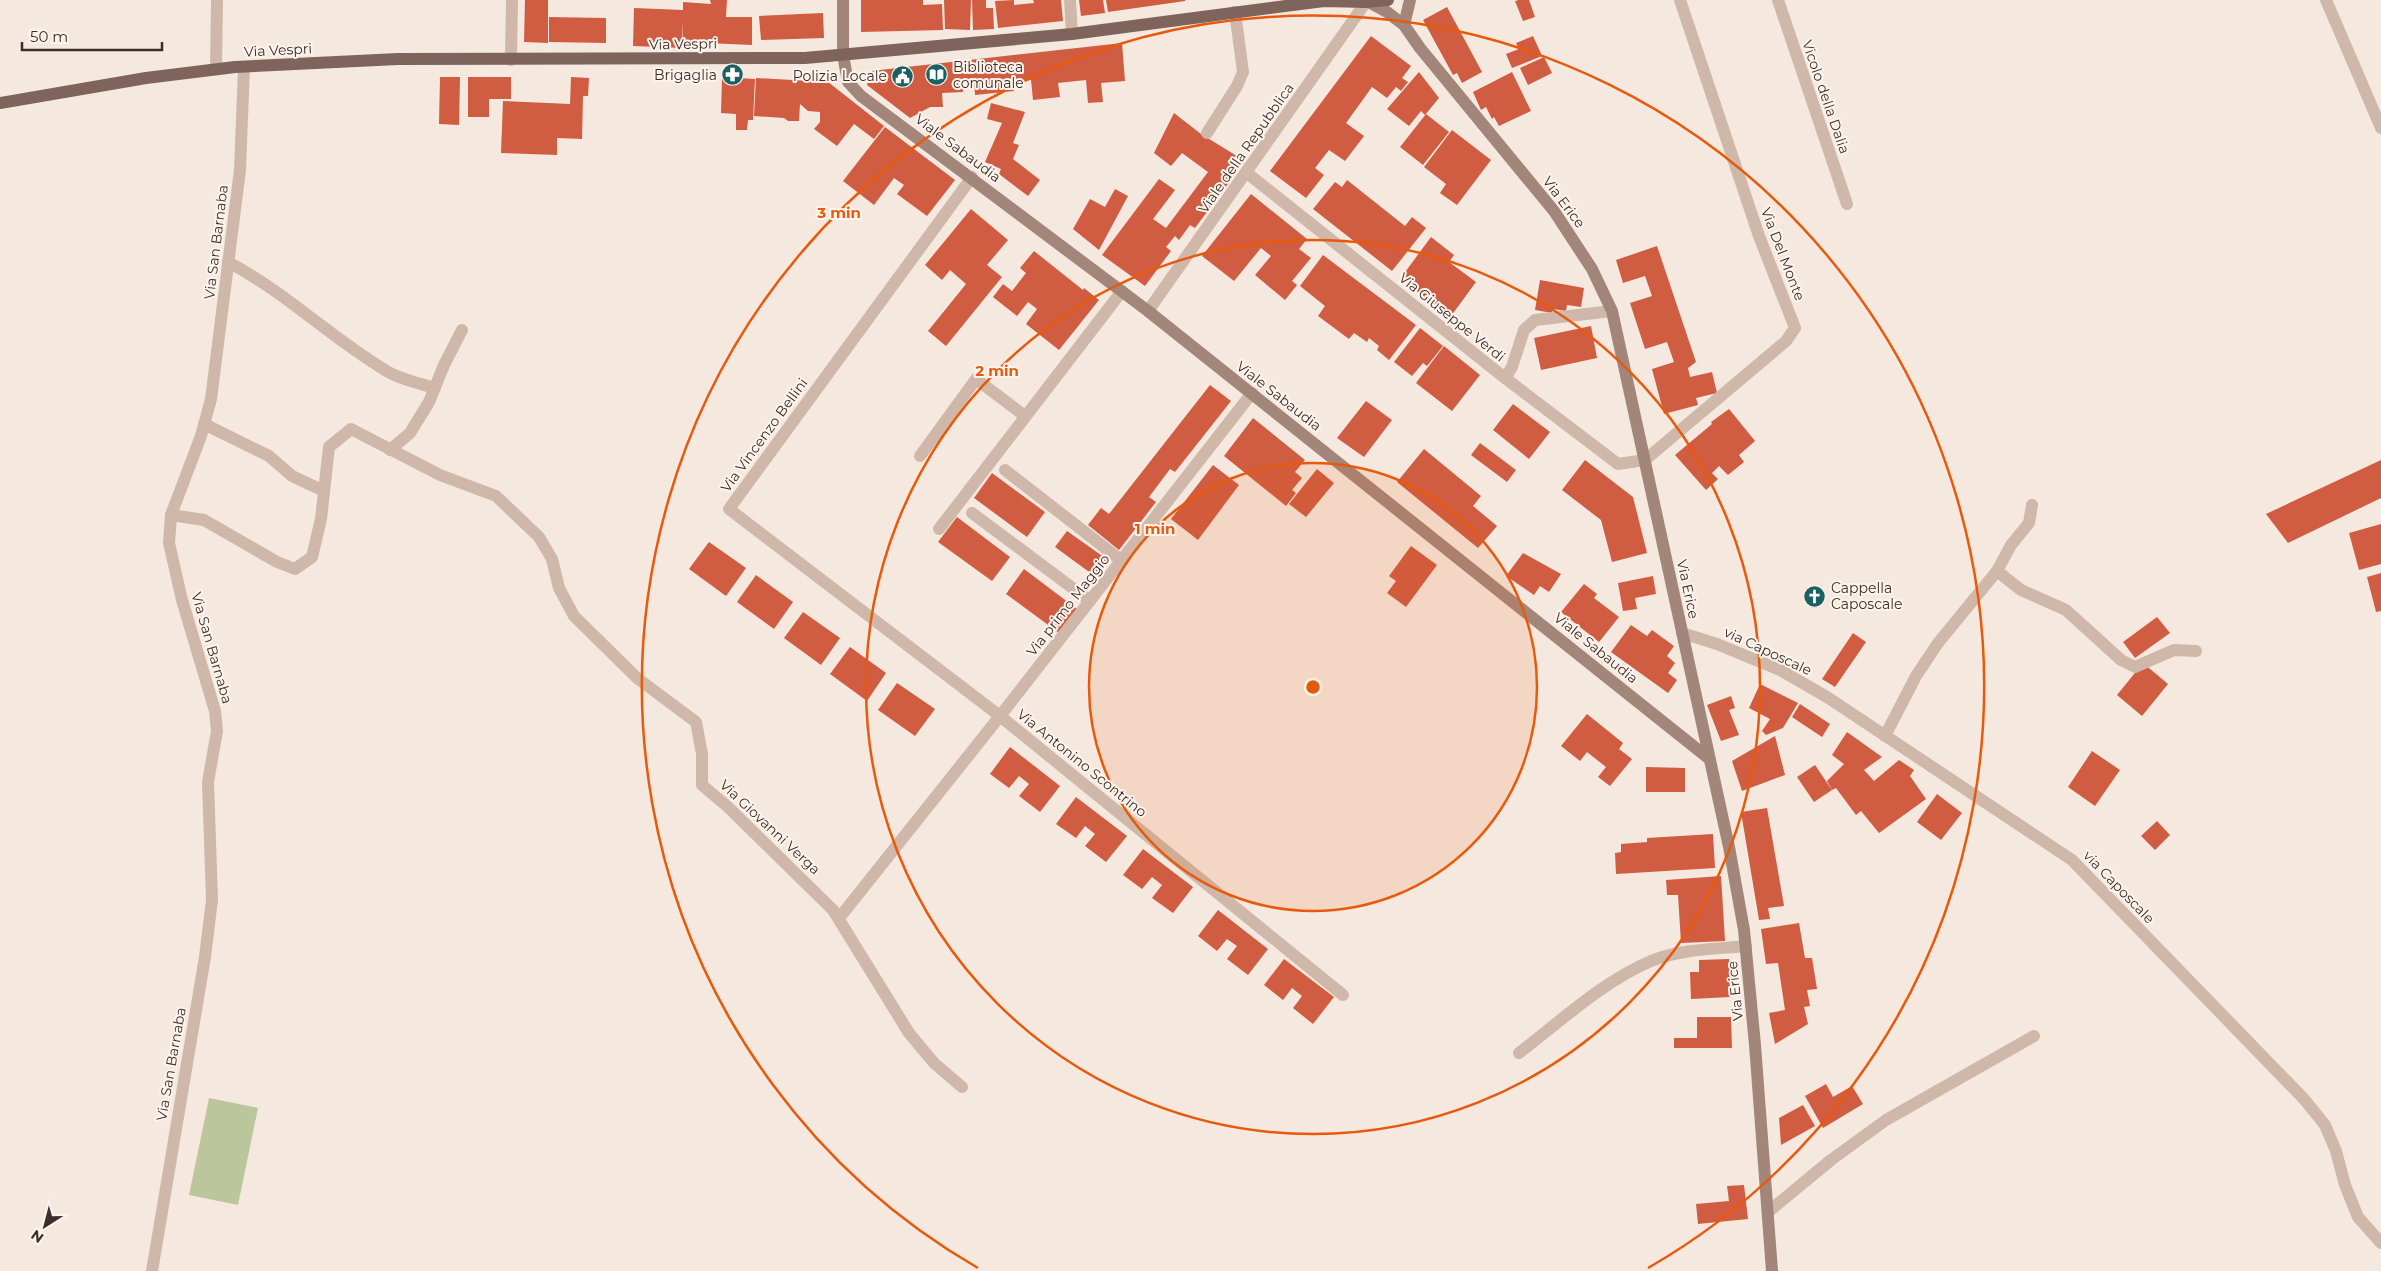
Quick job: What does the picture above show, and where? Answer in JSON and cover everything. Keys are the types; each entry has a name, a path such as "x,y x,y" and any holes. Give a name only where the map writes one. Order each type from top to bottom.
{"main road":[{"name":"Via Vespri","path":"0,103 146,78 244,67 398,60 788,58 843,55 1072,34 1324,1 1388,0"}],"street":[{"path":"216,70 217,0"},
{"path":"511,60 512,0"},
{"name":"Viale Sabaudia","path":"843,0 843,55 848,82 861,96 972,176 1148,311 1707,757"},
{"path":"1070,0 1072,34"},
{"path":"1404,25 1410,0"},
{"name":"Via Del Monte","path":"1645,460 1786,341 1796,328 1759,236 1680,0"},
{"name":"Vicolo della Dalia","path":"1778,0 1847,204"},
{"path":"2326,0 2381,128"},
{"name":"Via Erice","path":"1366,1 1387,12 1404,25 1420,48 1554,211 1592,269 1612,312 1707,757 1729,847 1746,946 1772,1271"},
{"name":"Viale della Repubblica","path":"1148,311 1247,173 1366,1"},
{"path":"1207,133 1237,86 1243,72 1235,12"},
{"name":"Via San Barnaba","path":"152,1271 205,957 212,900 208,782 217,731 215,710 182,600 169,543 171,515 212,399 240,170 244,67"},
{"name":"Via Giuseppe Verdi","path":"1247,173 1505,378 1618,464 1645,460"},
{"name":"Via Vincenzo Bellini","path":"972,176 729,509 1000,716"},
{"path":"228,262 260,278 386,371 410,381 435,388"},
{"path":"939,529 1122,291"},
{"path":"1505,378 1512,367 1524,330 1535,320 1612,312"},
{"path":"390,450 410,432 429,402 462,330"},
{"path":"920,456 976,379 1026,416"},
{"name":"Via primo Maggio","path":"1000,716 1252,394"},
{"path":"204,424 269,456 292,476 324,491"},
{"name":"Via Giovanni Verga","path":"171,515 204,520 277,562 294,569 312,557 324,491 329,447 351,429 440,475 496,496 539,537 552,559 559,588 574,616 637,678 696,722 702,754 702,785 819,894 840,917 909,1033 934,1063 962,1087"},
{"path":"1005,470 1122,561"},
{"path":"1885,736 1916,676 1938,643 1997,571 2011,545 2029,523 2032,505"},
{"path":"972,513 1090,602"},
{"path":"1997,571 2021,590 2066,610 2121,660 2135,666 2174,650 2196,651"},
{"name":"via Caposcale","path":"1682,633 1717,644 1780,670 1828,697 2072,860 2304,1099 2325,1125 2358,1216 2381,1243"},
{"name":"Via Antonino Scontrino","path":"840,917 1000,716 1344,995"},
{"path":"1519,1053 1612,982 1652,961 1688,952 1746,946"},
{"path":"1768,1212 1831,1160 1886,1120 2034,1036"}],"green space":[{"path":"209,1098 258,1108 238,1205 189,1195"}],"building":[{"path":"525,0 548,0 548,43 524,42"},
{"path":"710,0 727,0 726,17 752,17 752,45 683,42 683,20 682,48 633,46 634,8 683,10 683,2 711,4"},
{"path":"861,0 923,0 923,5 942,4 943,30 861,32"},
{"path":"944,0 971,0 970,30 945,29"},
{"path":"972,0 986,0 986,8 993,8 994,29 973,30"},
{"path":"1014,0 1014,5 1034,3 1033,0 1061,0 1063,21 998,28 995,1"},
{"path":"1079,0 1103,0 1105,13 1081,16"},
{"path":"1106,0 1185,0 1185,1 1108,12"},
{"path":"1529,0 1535,17 1523,21 1515,1"},
{"path":"1447,7 1482,72 1462,83 1457,73 1453,75 1423,20"},
{"path":"823,13 824,38 761,40 759,16"},
{"path":"549,17 606,18 606,43 549,42"},
{"path":"1371,36 1411,66 1402,78 1408,82 1401,91 1396,87 1387,98 1372,87 1346,123 1364,136 1345,161 1329,150 1315,168 1324,175 1306,198 1270,171"},
{"path":"1533,36 1542,56 1512,68 1506,54 1519,49 1516,43"},
{"path":"1122,43 1125,81 1101,83 1103,102 1088,103 1086,80 1058,83 1060,97 1033,100 1031,80 1013,82 1014,91 975,95 974,79 962,79 963,92 942,93 943,107 930,107 910,118 867,85 871,71"},
{"path":"1544,57 1552,73 1528,85 1520,68"},
{"path":"1419,72 1439,98 1425,115 1421,111 1409,126 1387,109"},
{"path":"1512,72 1531,111 1499,126 1494,117 1492,119 1486,107 1481,110 1473,92"},
{"path":"440,77 460,77 459,125 439,124"},
{"path":"468,77 511,77 511,99 489,99 489,117 468,117"},
{"path":"571,77 589,78 588,96 583,96 582,139 557,138 557,155 501,153 503,101 570,104"},
{"path":"722,77 755,79 753,120 748,120 747,130 736,130 736,114 721,113"},
{"path":"756,78 828,82 884,126 874,139 854,124 837,146 814,129 820,122 820,112 808,111 800,104 799,121 754,116"},
{"path":"991,103 1025,112 1013,143 1019,145 1013,159 1040,180 1028,196 999,174 1001,169 985,162 1002,123 987,119"},
{"path":"1174,113 1201,134 1245,161 1195,228 1190,225 1179,240 1175,236 1166,247 1171,251 1145,286 1102,255 1159,179 1175,190 1153,219 1166,228 1208,172 1182,153 1171,166 1154,153"},
{"path":"1426,114 1449,132 1423,165 1400,147"},
{"path":"885,127 955,180 927,216 897,194 904,185 894,178 874,205 843,181"},
{"path":"1452,130 1491,160 1457,205 1440,193 1446,184 1424,167"},
{"path":"1347,180 1405,226 1412,217 1426,228 1392,271 1313,209 1335,182 1342,187"},
{"path":"1115,189 1128,196 1099,250 1073,229 1090,199 1105,207"},
{"path":"1251,194 1307,239 1299,249 1311,258 1292,281 1297,285 1285,300 1255,275 1271,256 1261,248 1234,281 1202,256"},
{"path":"971,209 1008,240 987,265 1002,277 946,346 928,331 966,284 950,270 942,280 925,265"},
{"path":"1431,237 1454,255 1449,262 1476,282 1451,316 1400,279"},
{"path":"1657,246 1696,362 1688,368 1690,377 1712,372 1717,393 1696,398 1698,405 1664,414 1652,369 1674,362 1667,342 1645,349 1630,303 1652,296 1645,276 1623,283 1616,260"},
{"path":"1034,251 1083,290 1084,288 1099,300 1059,350 1026,324 1037,309 1028,302 1017,316 993,297 1003,284 1012,291 1026,273 1020,268"},
{"path":"1323,255 1416,325 1389,360 1377,350 1379,346 1369,338 1367,342 1354,333 1349,339 1318,316 1325,306 1300,286"},
{"path":"1540,280 1584,288 1581,307 1567,305 1566,311 1553,309 1552,313 1535,310"},
{"path":"1591,326 1597,358 1541,370 1534,338"},
{"path":"1420,328 1443,346 1427,366 1423,363 1412,376 1394,362"},
{"path":"1444,346 1480,375 1452,411 1416,383"},
{"path":"1210,385 1231,401 1175,472 1170,469 1149,497 1156,502 1119,550 1088,525 1101,508 1109,514"},
{"path":"1366,401 1392,420 1364,457 1337,438"},
{"path":"1513,404 1550,432 1529,459 1493,430"},
{"path":"1729,409 1755,441 1739,455 1744,462 1728,475 1719,466 1712,473 1718,479 1706,490 1675,455 1712,424 1711,422"},
{"path":"1253,418 1305,460 1295,472 1302,478 1292,490 1296,493 1286,506 1224,456"},
{"path":"1480,443 1516,470 1507,482 1471,455"},
{"path":"1424,449 1481,496 1473,506 1497,526 1478,548 1397,482"},
{"path":"1585,460 1633,497 1647,553 1612,562 1601,520 1562,490"},
{"path":"2381,460 2381,498 2288,543 2266,514"},
{"path":"1213,465 1239,485 1198,540 1171,519"},
{"path":"1317,469 1334,483 1306,517 1289,504"},
{"path":"992,473 1045,512 1027,537 974,498"},
{"path":"957,517 1010,557 992,581 938,542"},
{"path":"2381,524 2381,564 2359,570 2349,533"},
{"path":"1067,531 1108,560 1096,577 1055,547"},
{"path":"709,542 746,568 726,596 689,569"},
{"path":"1411,546 1437,565 1406,607 1387,593 1396,581 1389,576"},
{"path":"1523,553 1561,574 1549,592 1540,586 1534,595 1506,576"},
{"path":"1024,569 1077,609 1059,633 1006,594"},
{"path":"2381,573 2381,611 2376,612 2367,577"},
{"path":"756,575 793,602 774,629 737,602"},
{"path":"1653,576 1656,594 1635,598 1637,609 1623,611 1618,583"},
{"path":"1584,584 1597,594 1594,598 1619,617 1599,642 1561,612"},
{"path":"803,612 840,638 821,665 784,638"},
{"path":"2157,617 2170,633 2135,658 2123,642"},
{"path":"1631,625 1647,636 1652,630 1674,646 1667,656 1675,663 1668,673 1677,680 1668,693 1611,652"},
{"path":"1853,633 1866,642 1835,687 1822,679"},
{"path":"850,647 886,673 867,701 830,674"},
{"path":"2143,663 2168,684 2142,716 2117,695"},
{"path":"897,683 935,709 915,736 878,710"},
{"path":"1760,684 1798,703 1783,728 1766,735 1762,731 1770,719 1749,708"},
{"path":"1731,696 1735,708 1729,710 1739,735 1721,741 1707,705"},
{"path":"1800,704 1830,724 1822,737 1792,717"},
{"path":"1587,714 1623,743 1619,749 1632,759 1610,786 1598,777 1606,767 1587,752 1580,761 1561,746"},
{"path":"1847,732 1882,757 1864,770 1874,781 1899,760 1914,770 1910,776 1926,799 1879,833 1861,811 1856,815 1836,788 1832,790 1827,781 1844,764 1832,755"},
{"path":"1775,736 1785,775 1742,791 1732,761"},
{"path":"1010,747 1060,786 1040,812 1019,796 1029,784 1019,776 1009,788 990,774"},
{"path":"2092,751 2120,770 2095,806 2068,787"},
{"path":"1815,765 1832,790 1814,802 1797,777"},
{"path":"1646,767 1685,768 1685,792 1646,792"},
{"path":"1937,794 1962,813 1941,840 1917,822"},
{"path":"1076,797 1127,836 1106,862 1085,846 1095,834 1085,826 1076,838 1056,824"},
{"path":"1767,808 1784,906 1768,908 1770,919 1759,920 1741,812"},
{"path":"2157,821 2170,835 2155,850 2141,836"},
{"path":"1713,834 1715,868 1616,874 1615,853 1621,852 1621,844 1647,842 1647,838"},
{"path":"1143,849 1193,887 1173,913 1152,898 1162,885 1152,877 1142,889 1123,875"},
{"path":"1721,876 1725,941 1681,943 1678,895 1667,895 1666,880"},
{"path":"1218,910 1268,949 1248,975 1227,959 1237,946 1227,939 1217,951 1198,936"},
{"path":"1799,923 1805,958 1812,958 1817,989 1807,990 1810,1006 1804,1007 1808,1024 1775,1044 1769,1013 1785,1010 1778,963 1766,964 1761,929"},
{"path":"1284,959 1334,997 1313,1024 1293,1008 1302,996 1292,988 1283,1000 1264,985"},
{"path":"1729,959 1730,997 1691,999 1690,972 1699,972 1699,960"},
{"path":"1697,1017 1731,1017 1732,1048 1674,1048 1674,1038 1697,1038"},
{"path":"1826,1084 1833,1097 1852,1086 1863,1104 1823,1128 1805,1096"},
{"path":"1803,1105 1815,1126 1781,1145 1779,1118"},
{"path":"1744,1185 1748,1219 1698,1224 1696,1204 1729,1201 1727,1186"}],"place":[{"name":"Brigaglia","path":"733,75"},
{"name":"Biblioteca comunale","path":"937,75"},
{"name":"Polizia Locale","path":"903,76"},
{"name":"Cappella Caposcale","path":"1815,596"}]}
